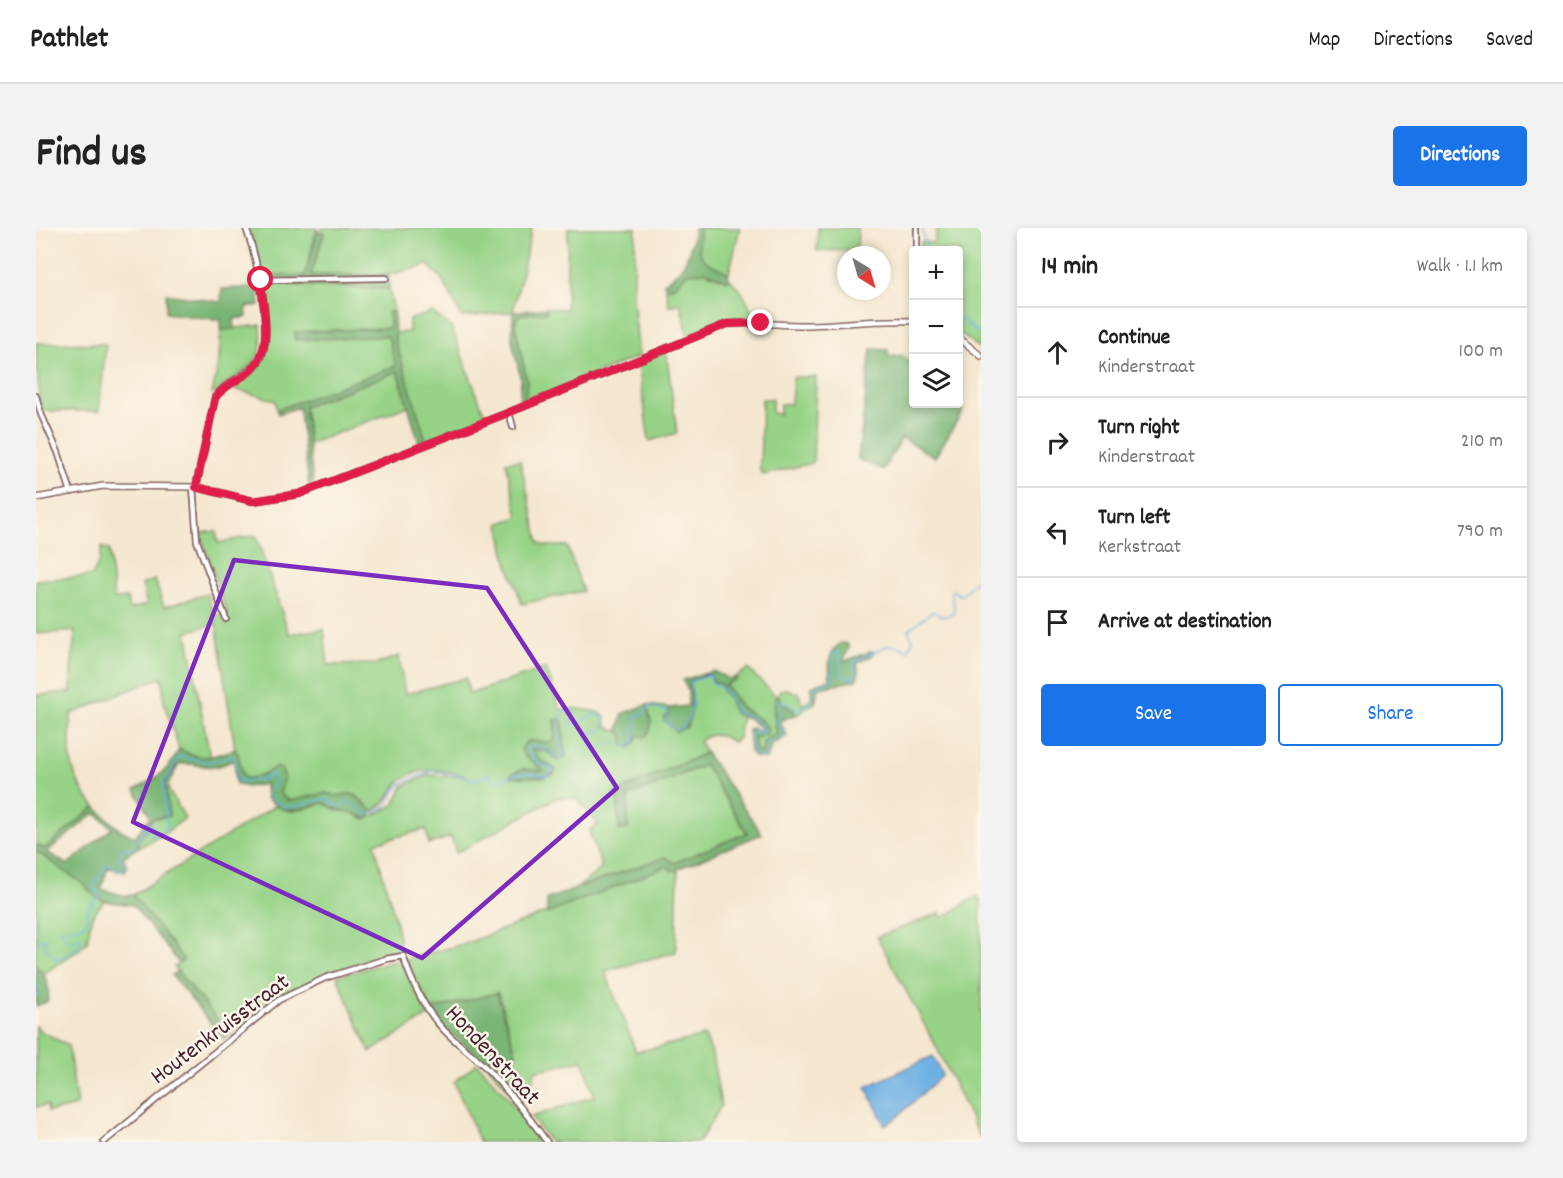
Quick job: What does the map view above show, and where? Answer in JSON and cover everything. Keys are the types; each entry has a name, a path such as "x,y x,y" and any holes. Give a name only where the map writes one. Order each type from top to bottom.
{"street":[{"path":"226,619 197,541 195,487 215,398 220,391 249,372 264,352 266,339 261,280 246,228"},
{"path":"917,228 917,246"},
{"path":"261,280 386,278"},
{"path":"36,498 103,486 195,487 253,501 299,494 727,324 745,322 811,325 863,320 909,321"},
{"path":"963,341 981,356"},
{"path":"36,396 72,492"},
{"path":"509,412 513,427"},
{"name":"Houtenkruisstraat","path":"104,1142 279,1000 325,978 403,956"},
{"name":"Hondenstraat","path":"403,956 417,989 441,1027 487,1068 526,1113 547,1142"}],"highlighted area":[{"path":"234,560 487,588 617,788 422,958 133,822"}],"green space":[{"path":"249,228 317,228 305,276 264,277"},
{"path":"322,228 532,228 513,312 462,317 441,278 428,265 389,275 311,275 324,233 321,231"},
{"path":"568,228 636,228 633,298 639,356 525,403 527,381 515,324 517,316 523,314 547,312 546,308 566,309"},
{"path":"694,228 700,228 698,246 702,257 729,273 727,281 707,272 687,273 676,285 666,289 664,283 678,272 686,260"},
{"path":"700,228 740,228 729,273 702,257 698,246"},
{"path":"818,228 858,228 857,246 837,246 837,250 817,251"},
{"path":"937,228 981,228 981,349 963,336 963,246 921,246 921,242 934,243"},
{"path":"318,230 324,233 311,275 389,275 389,289 273,283 274,275 305,276"},
{"path":"707,272 726,280 728,277 744,295 754,317 720,323 688,335 680,303 669,306 666,289 676,285 687,273"},
{"path":"267,282 302,286 389,289 394,312 389,312 389,328 295,332 295,340 389,336 396,366 277,410 275,400 230,388 254,371 265,357 268,332 264,286"},
{"path":"258,287 260,305 246,307 247,317 234,319 235,329 221,330 221,320 166,313 166,294 221,302 222,289"},
{"path":"546,308 547,312 523,314 517,317 515,325 527,381 525,403 519,405 521,380 512,340 513,312"},
{"path":"389,312 394,312 395,340 426,440 419,443 398,371 304,406 313,483 309,486 299,407 278,414 277,410 396,366 388,336 295,340 295,332 389,328"},
{"path":"432,312 451,327 486,418 426,440 395,340 395,333 409,332 409,320"},
{"path":"261,325 262,336 257,358 248,369 212,394 219,360 221,330"},
{"path":"36,343 106,344 99,411 43,411 39,400"},
{"path":"871,349 888,350 889,357 902,355 909,362 909,408 955,408 963,411 935,457 902,438 883,470 858,459"},
{"path":"666,350 677,433 649,441 638,362"},
{"path":"398,371 408,406 309,444 304,407"},
{"path":"793,377 816,377 813,463 763,475 760,471 762,399 772,399 772,413 780,414 780,404 791,404"},
{"path":"520,460 539,543 546,546 567,546 583,591 522,604 507,562 499,524 518,517 506,462"},
{"path":"216,531 218,543 256,535 289,634 324,629 328,665 377,664 399,656 405,694 466,678 469,694 546,668 560,710 583,709 601,714 605,718 606,726 622,734 624,745 651,723 647,705 669,708 668,716 664,720 691,707 689,682 711,674 713,681 722,685 722,691 727,695 735,714 742,716 738,738 733,742 716,735 708,736 699,741 706,753 617,792 619,830 628,829 628,796 705,765 747,833 674,863 665,857 577,888 602,868 589,831 598,824 578,799 558,797 456,853 451,837 429,844 426,829 375,843 398,931 399,952 347,968 287,991 230,1035 174,967 184,960 133,895 276,805 288,811 294,811 324,803 336,810 355,813 366,819 394,805 404,785 429,775 467,776 438,771 410,775 395,787 383,804 372,811 356,795 350,794 336,796 326,793 290,801 280,794 284,773 276,767 259,776 246,779 235,749 216,623 187,632 210,758 192,756 179,749 164,703 162,677 71,714 72,764 79,785 95,807 43,850 36,844 36,695 71,692 75,631 36,634 36,580 92,576 99,562 102,547 109,550 114,599 127,598 129,609 147,605 142,584 155,580 164,607 207,594 214,616 227,613 200,533","holes":["562,728 566,758 532,749 540,760 551,766 545,778 526,775 522,769 540,771 542,769 537,766 527,741 549,742 554,740 555,733"]},
{"path":"841,643 848,644 849,648 845,661 872,651 873,655 857,663 859,673 856,680 820,688 817,690 816,700 811,699 811,688 830,679 831,655"},
{"path":"748,669 776,696 774,709 776,734 767,739 762,755 756,752 754,737 758,736 764,723 741,707 725,684"},
{"path":"713,671 729,679 736,677 737,679 725,685 742,708 766,726 768,730 766,735 754,738 756,751 762,754 763,742 776,734 774,709 776,696 778,694 783,704 794,711 793,716 781,720 787,736 773,744 766,759 754,757 750,751 748,729 758,731 761,728 748,718 735,714 727,695 722,691 722,685 714,682 709,673 689,682 691,706 693,707 687,727 676,732 664,720 665,716 668,716 669,708 688,706 688,691 683,680"},
{"path":"786,689 799,693 802,705 811,699 816,700 815,703 797,715 794,714 783,704 778,694 780,690"},
{"path":"647,705 651,722 650,730 645,737 637,736 635,743 629,748 624,745 622,734 618,730 623,713"},
{"path":"562,719 566,758 558,760 547,751 532,749 541,761 556,769 554,774 540,777 511,777 510,775 522,769 542,770 524,755 521,749 527,741 549,742 554,740 555,720"},
{"path":"179,749 194,756 207,757 235,749 246,779 259,776 276,767 282,769 284,778 280,794 289,801 326,793 336,796 350,794 355,795 372,811 370,818 365,818 324,803 288,810 266,798 265,784 247,787 236,784 233,760 217,766 177,765 165,783 169,816 152,819 137,842 139,847 123,857 127,866 125,871 108,867 101,889 125,896 133,895 184,960 179,963 133,905 104,901 95,896 83,884 36,851 36,844 44,849 95,807 120,830 135,837 150,816 135,790 161,774","holes":["95,813 112,828 67,865 47,852"]},
{"path":"706,753 762,834 672,871 667,866 547,914 547,899 665,857 674,863 747,833 705,765 628,796 628,829 619,830 617,792"},
{"path":"179,764 168,785 169,791 185,818 164,834 139,847 137,842 152,819 168,816 165,783"},
{"path":"36,851 104,901 92,916 87,942 43,974 36,966"},
{"path":"667,866 672,871 678,869 676,952 605,971 636,1052 705,1036 712,1054 721,1106 699,1142 550,1142 531,1117 594,1096 583,1060 535,1071 533,1082 514,1096 484,1061 516,1053 498,993 431,1010 406,959 467,943"},
{"path":"977,896 981,901 981,1140 937,1048 877,937 940,913 942,918"},
{"path":"394,961 403,966 428,1016 370,1052 337,976"},
{"path":"36,966 47,982 49,992 47,1002 36,1006"},
{"path":"177,971 230,1035 224,1039 172,976"},
{"path":"497,993 516,1053 484,1061 443,1027 431,1010"},
{"path":"36,1026 40,1031 68,1045 77,1106 48,1112 47,1105 36,1107"},
{"path":"477,1063 505,1094 541,1142 480,1142 454,1082"}],"water":[{"path":"933,1056 942,1075 895,1119 885,1125 866,1087"}],"waterway":[{"path":"922,229 926,246"},
{"path":"963,321 975,331 981,332"},
{"path":"36,945 46,939 45,948 57,960 82,941 80,937 71,941 67,940 61,929 82,926 87,920 87,910 99,896 93,886 107,864 122,871 125,865 119,856 124,847 128,849 133,847 148,824 152,824 150,836 156,835 168,826 163,783 171,774 178,757 210,762 233,756 237,781 262,780 272,774 273,787 268,789 267,795 283,806 290,807 328,799 333,804 342,807 348,801 367,815 385,807 402,783 432,771 456,774 474,780 489,774 492,780 521,773 547,776 553,770 536,761 526,748 542,747 561,759 564,757 559,727 565,710 572,710 574,713 570,724 573,726 595,714 604,717 605,722 601,732 593,732 590,735 593,749 615,743 628,747 634,741 635,717 649,707 668,711 666,721 675,730 680,729 688,719 692,706 693,695 690,682 710,675 712,683 727,695 736,712 760,725 763,733 751,731 749,735 753,753 758,757 765,757 767,743 783,737 785,733 778,725 779,701 789,704 796,710 812,703 814,688 833,679 833,653 836,651 839,653 842,675 853,679 856,673 853,662 887,646 897,646 908,651 913,640 908,630 933,611 943,616 953,614 951,592 953,590 959,595 963,594 981,575"},
{"path":"36,984 39,992 36,996"}],"route":[{"path":"261,280 266,339 264,352 249,372 220,391 215,398 196,487 216,490 253,501 299,494 727,324 761,323"}]}
